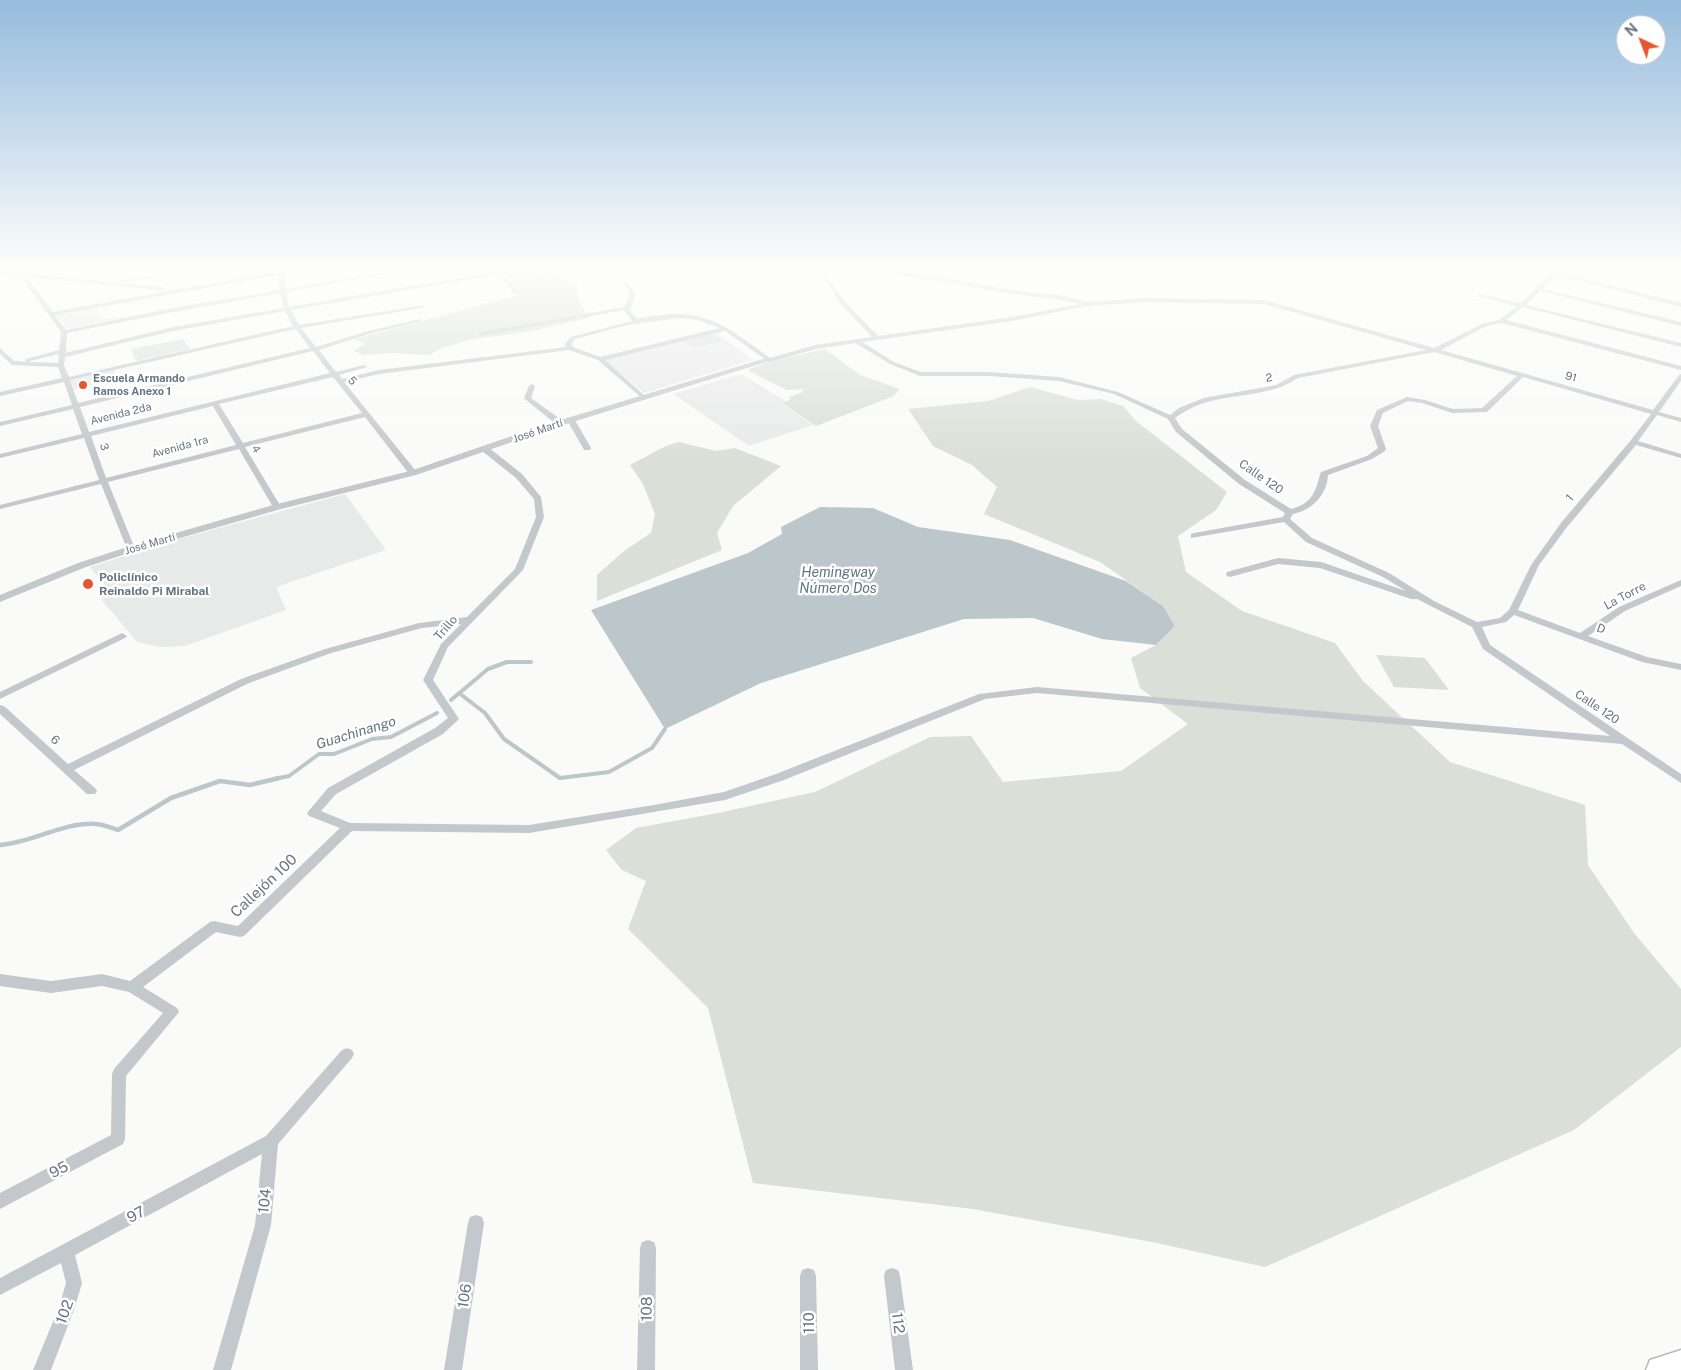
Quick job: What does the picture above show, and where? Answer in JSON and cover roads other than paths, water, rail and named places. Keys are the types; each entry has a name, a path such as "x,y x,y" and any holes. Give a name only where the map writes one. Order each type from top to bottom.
{"main road":[{"path":"1660,1370 1681,1364"}],"street":[{"path":"0,350 9,361 16,364 61,365 64,333"},
{"path":"16,364 155,333"},
{"path":"0,394 270,333"},
{"name":"5","path":"301,333 413,472"},
{"path":"0,424 315,349 367,333"},
{"path":"481,334 487,333"},
{"path":"570,348 568,344 572,338 594,333"},
{"path":"600,359 708,333"},
{"path":"730,333 769,360"},
{"path":"871,333 875,337"},
{"name":"José Martí","path":"0,600 82,565 131,549 277,507 413,472 560,423 769,360 815,347 907,333"},
{"name":"91","path":"1375,333 1681,420"},
{"name":"2","path":"1171,418 1179,410 1205,400 1278,387 1296,376 1436,350 1468,333"},
{"path":"1547,333 1681,368"},
{"path":"1633,333 1681,345"},
{"name":"Calle 120","path":"856,341 892,363 920,374 989,374 1059,379 1116,393 1171,418 1179,430 1242,482 1288,516 1309,540 1386,575 1431,603 1476,625 1486,648 1681,779"},
{"path":"340,381 379,372 570,348 600,359 644,398"},
{"name":"3","path":"61,365 103,480 131,549"},
{"name":"Avenida 2da","path":"0,456 364,367"},
{"path":"1194,536 1288,516 1299,511 1318,494 1324,474 1333,469 1376,456 1382,449 1374,426 1380,412 1407,399 1423,401 1452,410 1484,410 1522,375"},
{"name":"1","path":"1513,611 1535,565 1564,525 1634,442 1681,376"},
{"path":"532,386 529,400 560,423"},
{"path":"1671,388 1681,391"},
{"name":"4","path":"215,403 277,507"},
{"name":"Avenida 1ra","path":"0,507 240,444 368,414"},
{"path":"571,420 587,448"},
{"path":"1634,442 1681,456"},
{"name":"Trillo","path":"349,828 313,813 332,791 439,731 454,719 428,680 444,646 518,570 540,518 538,499 532,491 519,476 485,449"},
{"path":"1230,574 1278,561 1321,565 1431,603"},
{"name":"La Torre","path":"1583,635 1622,609 1681,583"},
{"path":"0,590 33,585"},
{"path":"1476,625 1503,620 1513,611"},
{"name":"D","path":"1513,611 1583,635 1645,660 1681,667"},
{"path":"66,769 245,681 328,651 422,625 469,620"},
{"path":"0,696 122,636"},
{"path":"349,828 529,829 725,796 780,777 983,696 1037,690 1625,742"},
{"name":"6","path":"0,708 91,791"},
{"name":"Callejón 100","path":"132,987 214,926 240,932 349,828"},
{"path":"0,980 51,987 102,980 132,987"},
{"name":"95","path":"0,1201 118,1139 119,1074 172,1012 132,987"},
{"path":"271,1141 347,1054"},
{"name":"97","path":"0,1287 271,1141"},
{"name":"104","path":"222,1370 263,1225 271,1141"},
{"name":"106","path":"453,1370 476,1223"},
{"name":"108","path":"646,1370 648,1248"},
{"name":"102","path":"42,1370 74,1284 66,1252"},
{"name":"110","path":"808,1276 809,1370"},
{"name":"112","path":"892,1276 904,1370"}],"water":[{"name":"Hemingway Número Dos","path":"820,507 873,508 918,527 1010,540 1126,581 1163,606 1175,626 1156,645 1102,639 1033,618 964,619 761,683 665,729 591,610 748,553 782,534 781,527"}],"waterway":[{"name":"Guachinango","path":"459,693 488,669 507,662 531,662"},
{"name":"Guachinango","path":"451,700 459,693"},
{"path":"459,693 485,713 504,739 560,778 609,772 652,748 665,729"},
{"name":"Guachinango","path":"279,778 289,776 319,754 334,754 372,739 391,737 437,713"},
{"name":"Guachinango","path":"0,845 24,841 59,829 83,824 101,825 118,830 171,798 220,781 250,785 279,778"},
{"name":"Guachinango","path":"274,779 279,778"}],"place":[{"name":"Escuela Armando Ramos Anexo 1","path":"83,385"},
{"name":"Policlínico Reinaldo Pi Mirabal","path":"88,584"}]}
